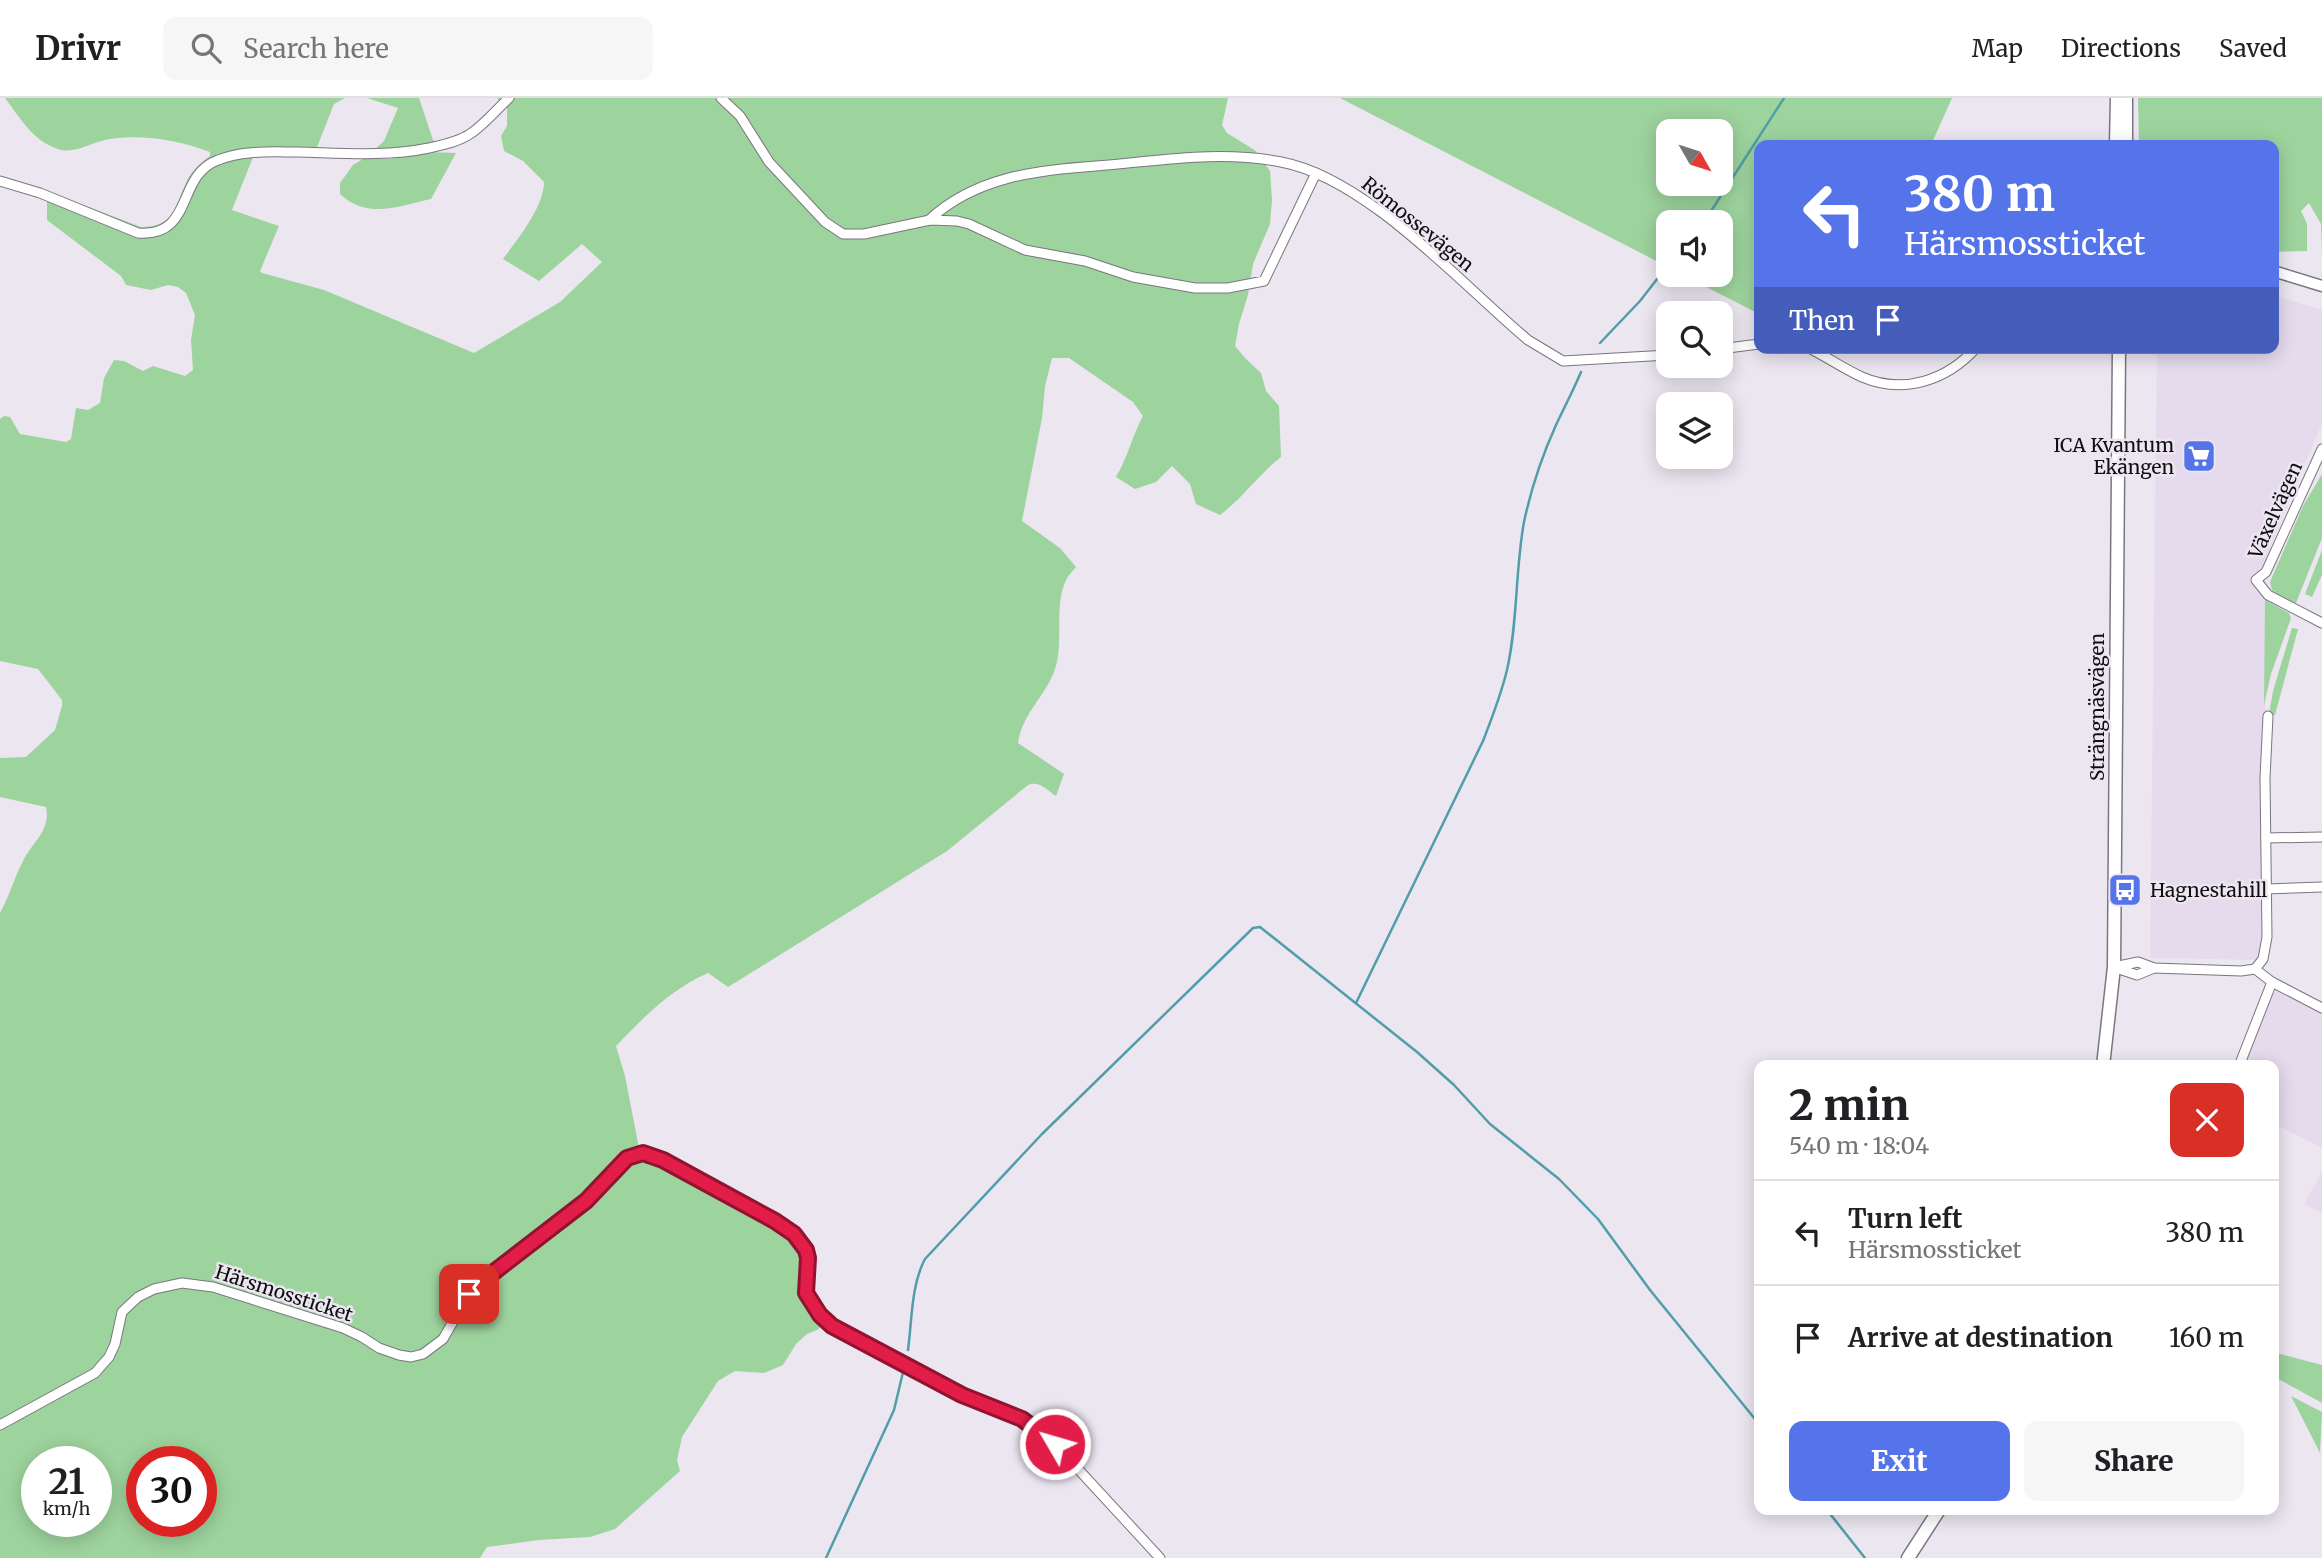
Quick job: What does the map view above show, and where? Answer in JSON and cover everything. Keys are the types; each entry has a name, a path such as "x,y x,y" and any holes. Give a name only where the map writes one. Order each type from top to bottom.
{"main road":[{"path":"2116,140 2117,98"},
{"path":"2126,98 2126,140"},
{"name":"Strängnäsvägen","path":"2104,1060 2114,967 2119,354"},
{"path":"1908,1558 1936,1515"}],"street":[{"path":"0,181 40,193 138,233 156,232 172,224 183,207 196,176 202,169 218,160 270,151 376,155 444,145 469,135 509,98"},
{"path":"721,98 740,116 769,163 834,229 843,234 864,234 929,220 969,223 1025,250 1085,261 1133,277 1195,288 1228,289 1264,281 1317,173"},
{"name":"Römossevägen","path":"929,220 941,208 974,190 1027,173 1061,168 1220,157 1282,162 1317,173 1360,197 1528,340 1551,355 1563,361 1656,355"},
{"path":"2279,273 2322,286"},
{"path":"1733,347 1754,345"},
{"path":"1820,354 1863,377 1890,385 1917,384 1941,376 1970,354"},
{"name":"Växelvägen","path":"2322,449 2266,572 2256,580 2268,596 2322,623"},
{"path":"2255,969 2263,958 2266,947 2264,778 2268,716"},
{"path":"2266,838 2322,837"},
{"path":"2266,889 2322,887"},
{"path":"2114,967 2137,975 2154,968 2255,969 2272,982 2322,1008"},
{"path":"2241,1060 2272,982"},
{"name":"Härsmossticket","path":"0,1424 95,1373 109,1357 115,1344 122,1311 138,1297 168,1285 213,1287 343,1328 390,1353 411,1357 423,1354 443,1339 469,1294 481,1282 586,1201 627,1158 643,1153 663,1160 785,1227 802,1242 806,1250 809,1266 806,1293 826,1321 962,1395 1012,1414 1035,1427 1055,1444 1160,1558"}],"shaded area":[{"path":"2279,297 2322,310 2322,423 2266,558 2261,960 2150,958 2157,354 2279,354"},
{"path":"2274,991 2284,991 2322,1014 2322,1148 2279,1126 2279,1060 2246,1060"},
{"path":"2322,1172 2322,1213 2304,1204"}],"green space":[{"path":"5,98 345,98 334,104 317,147 253,147 253,157 232,210 279,226 260,271 324,290 474,353 560,302 602,262 582,244 539,281 503,259 535,212 544,182 523,161 504,151 501,136 507,126 507,108 497,98 1228,98 1222,125 1227,133 1256,151 1270,171 1270,224 1253,264 1235,346 1261,373 1266,391 1279,406 1281,457 1220,515 1196,504 1190,484 1172,466 1156,482 1135,489 1116,477 1143,416 1133,402 1069,358 1052,358 1022,521 1060,548 1076,567 1066,580 1061,595 1056,666 1047,686 1024,722 1018,743 1064,774 1056,796 1039,785 1028,785 947,851 728,987 708,973 682,987 659,1005 616,1046 625,1076 639,1148 631,1151 586,1196 474,1283 444,1334 421,1350 400,1353 380,1345 347,1324 227,1286 200,1280 175,1280 122,1305 118,1310 120,1314 110,1350 92,1371 0,1420 0,913 23,861 43,830 47,815 46,807 0,797 0,758 26,757 55,730 62,700 38,669 0,661 0,419 4,416 10,417 20,434 66,442 71,439 76,408 88,410 100,403 104,378 114,360 124,361 143,371 153,366 185,376 193,370 191,340 195,315 186,293 178,287 168,285 151,290 126,285 121,276 47,220 47,191 141,227 152,226 160,224 171,215 189,176 210,156 210,152 198,148 148,138 110,139 77,149 58,149 34,135"},
{"path":"367,98 419,98 433,140 438,143 372,152 384,141 398,108"},
{"path":"1340,98 1952,98 1933,140 1754,140 1754,311 1706,287 1733,287 1733,210 1656,210 1656,261"},
{"path":"2138,98 2322,98 2322,254 2321,224 2309,203 2301,211 2307,224 2307,251 2279,252 2279,140 2139,140"},
{"path":"428,152 456,153 431,199 372,209 361,207 340,194 340,183 353,165 363,159 390,159"},
{"path":"2322,474 2322,538 2296,603 2272,590 2270,582 2303,506"},
{"path":"2322,550 2322,575 2312,597 2305,594"},
{"path":"2265,600 2289,613 2291,618 2271,674 2264,705"},
{"path":"2292,628 2298,629 2275,715 2269,714 2273,691"},
{"path":"646,1155 791,1234 805,1252 803,1289 822,1320 819,1329 807,1334 796,1344 783,1365 764,1373 735,1371 718,1381 682,1437 677,1460 680,1471 615,1529 590,1537 487,1547 480,1558 0,1558 0,1427 102,1369 127,1312 150,1292 185,1284 326,1322 391,1355 434,1350 478,1288 593,1201 635,1158"},
{"path":"2279,1354 2322,1365 2322,1403 2279,1379"},
{"path":"2291,1396 2322,1412 2320,1453 2317,1447"}],"waterway":[{"path":"1757,140 1784,98"},
{"path":"1712,210 1754,144"},
{"path":"1600,343 1656,280"},
{"path":"1356,1003 1483,741 1496,706 1511,652 1521,540 1527,510 1546,449 1581,372"},
{"path":"908,1350 915,1292 925,1259 1042,1134 1253,928 1260,927 1417,1052 1454,1085 1490,1124 1559,1179 1598,1219 1650,1290 1754,1418"},
{"path":"826,1558 894,1410 904,1368"},
{"path":"1831,1515 1865,1558"}],"place":[{"name":"ICA Kvantum Ekängen","path":"2199,456"},
{"name":"Hagnestahill","path":"2125,890"}],"route":[{"path":"469,1294 586,1201 627,1158 643,1153 663,1160 794,1234 802,1242 808,1258 806,1293 820,1315 832,1326 962,1395 1022,1419 1046,1434 1055,1444"}]}
